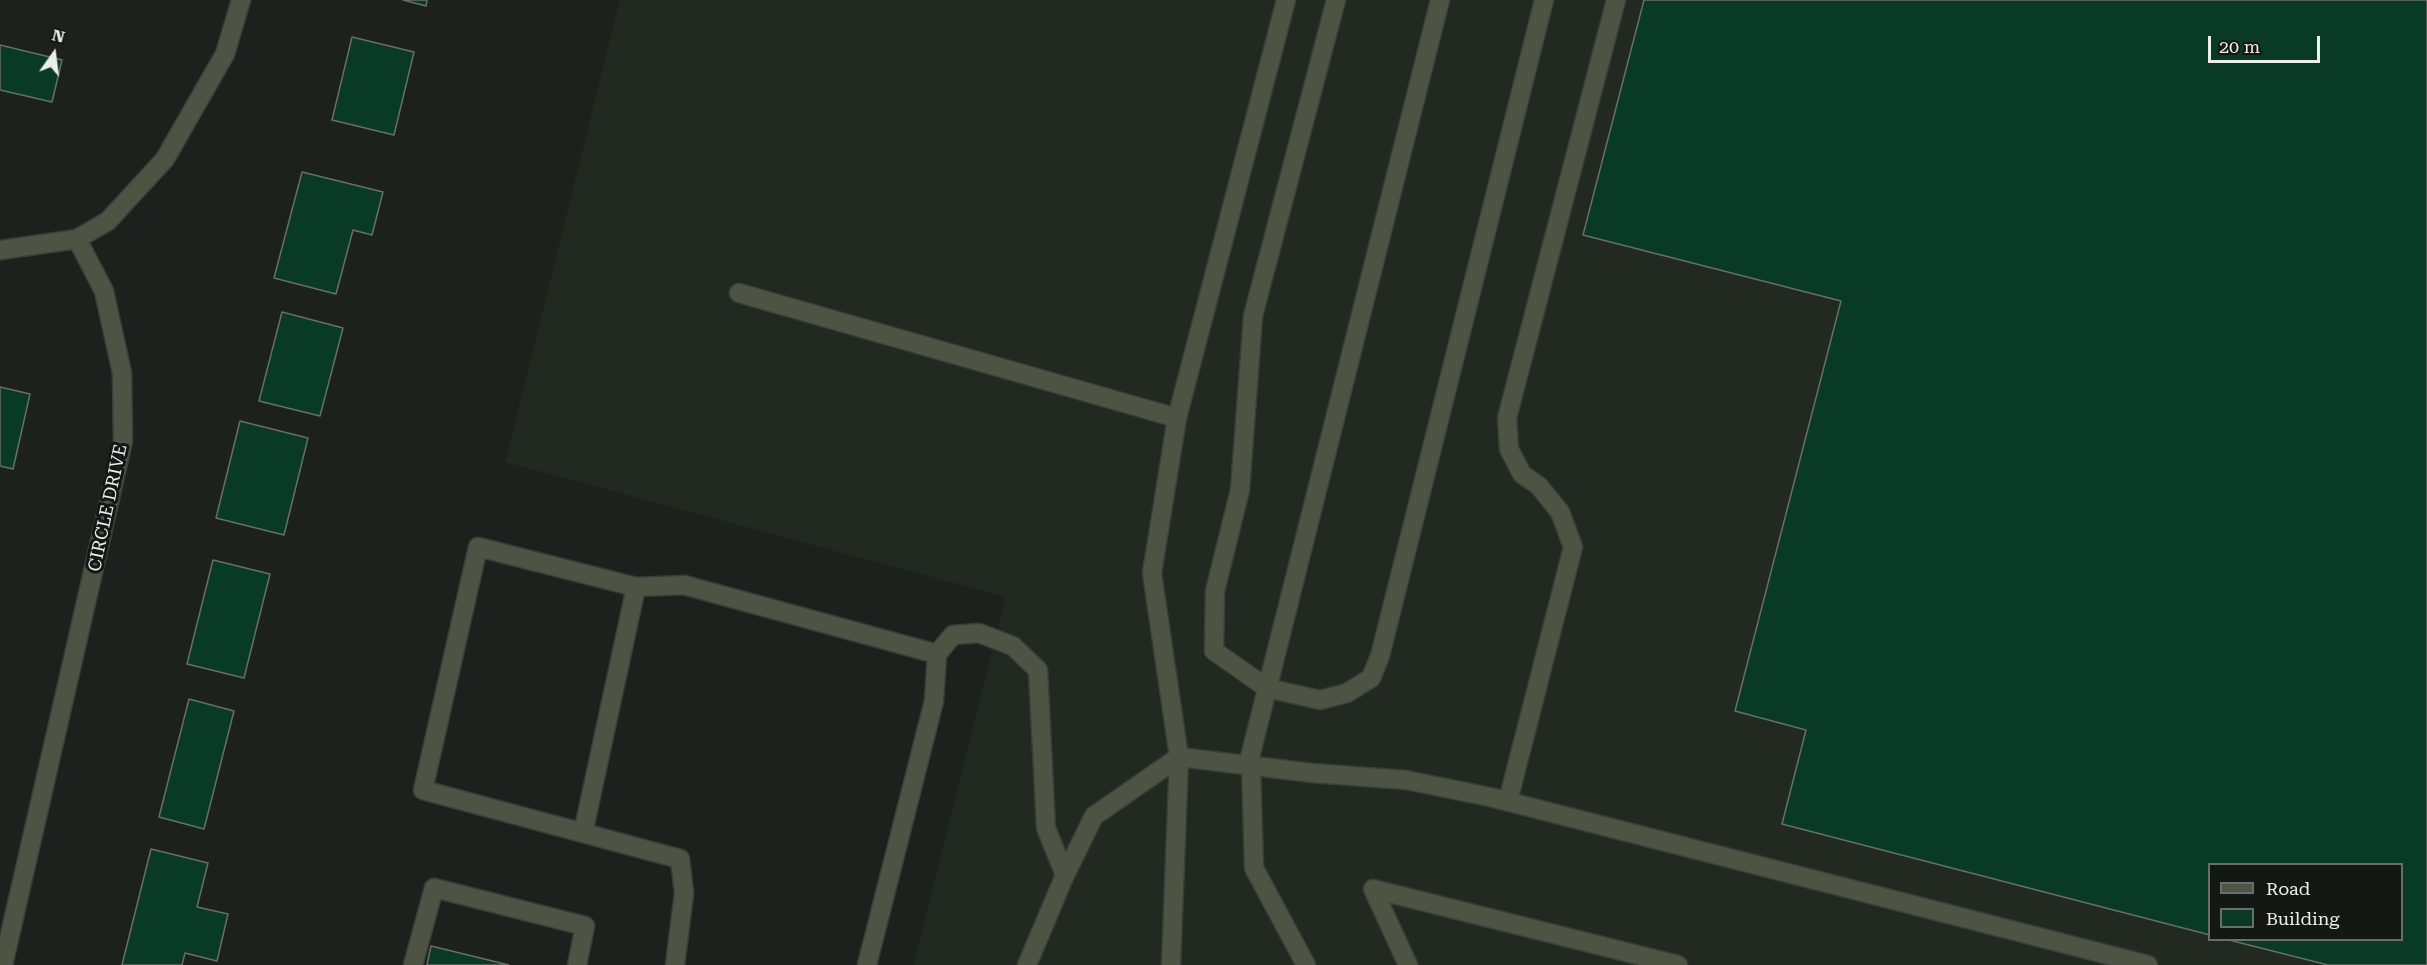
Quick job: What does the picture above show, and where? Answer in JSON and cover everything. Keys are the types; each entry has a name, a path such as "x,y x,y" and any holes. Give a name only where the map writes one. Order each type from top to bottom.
{"street":[{"path":"0,250 77,239 108,221 165,159 225,54 241,0"},
{"path":"1171,965 1179,757 1152,573 1178,418 1286,0"},
{"path":"1336,0 1253,316 1240,490 1215,591 1214,651 1267,688 1320,700 1347,693 1371,678 1380,656 1544,0"},
{"path":"1306,965 1254,867 1249,765 1440,0"},
{"path":"1508,801 1573,547 1560,512 1539,486 1522,474 1509,449 1508,418 1616,0"},
{"name":"CIRCLE DRIVE","path":"3,965 123,441 122,373 104,291 77,239"},
{"path":"739,293 1178,418"},
{"path":"675,965 684,893 680,859 423,790 478,547 636,587 684,585 937,654"},
{"path":"583,832 636,587"},
{"path":"867,965 934,701 937,654 953,635 979,633 1013,646 1038,670 1046,828 1065,875"},
{"path":"1027,965 1065,875 1094,816 1179,757 1406,780 1508,801 2148,965"},
{"path":"413,965 434,888 585,926 577,965"},
{"path":"1408,965 1373,889 1678,965"}],"shaded area":[{"path":"620,0 2427,0 2427,965 914,965 1006,597 505,462"}],"building":[{"path":"403,0 427,0 426,6"},
{"path":"1644,0 2427,0 2427,965 2328,965 2233,941 2403,941 2403,863 2208,863 2208,934 1782,824 1806,730 1735,711 1841,301 1583,235"},
{"path":"352,37 414,52 394,135 332,120"},
{"path":"0,45 62,60 52,102 0,90"},
{"path":"302,172 383,192 372,235 353,230 336,294 274,278"},
{"path":"282,312 343,328 320,416 259,401"},
{"path":"0,387 30,394 13,469 0,466"},
{"path":"240,421 308,438 284,535 216,518"},
{"path":"213,560 270,574 244,678 187,664"},
{"path":"189,699 234,711 204,829 159,817"},
{"path":"151,849 208,863 197,907 228,914 217,961 185,953 182,965 122,965"},
{"path":"431,946 509,965 427,965"}]}
